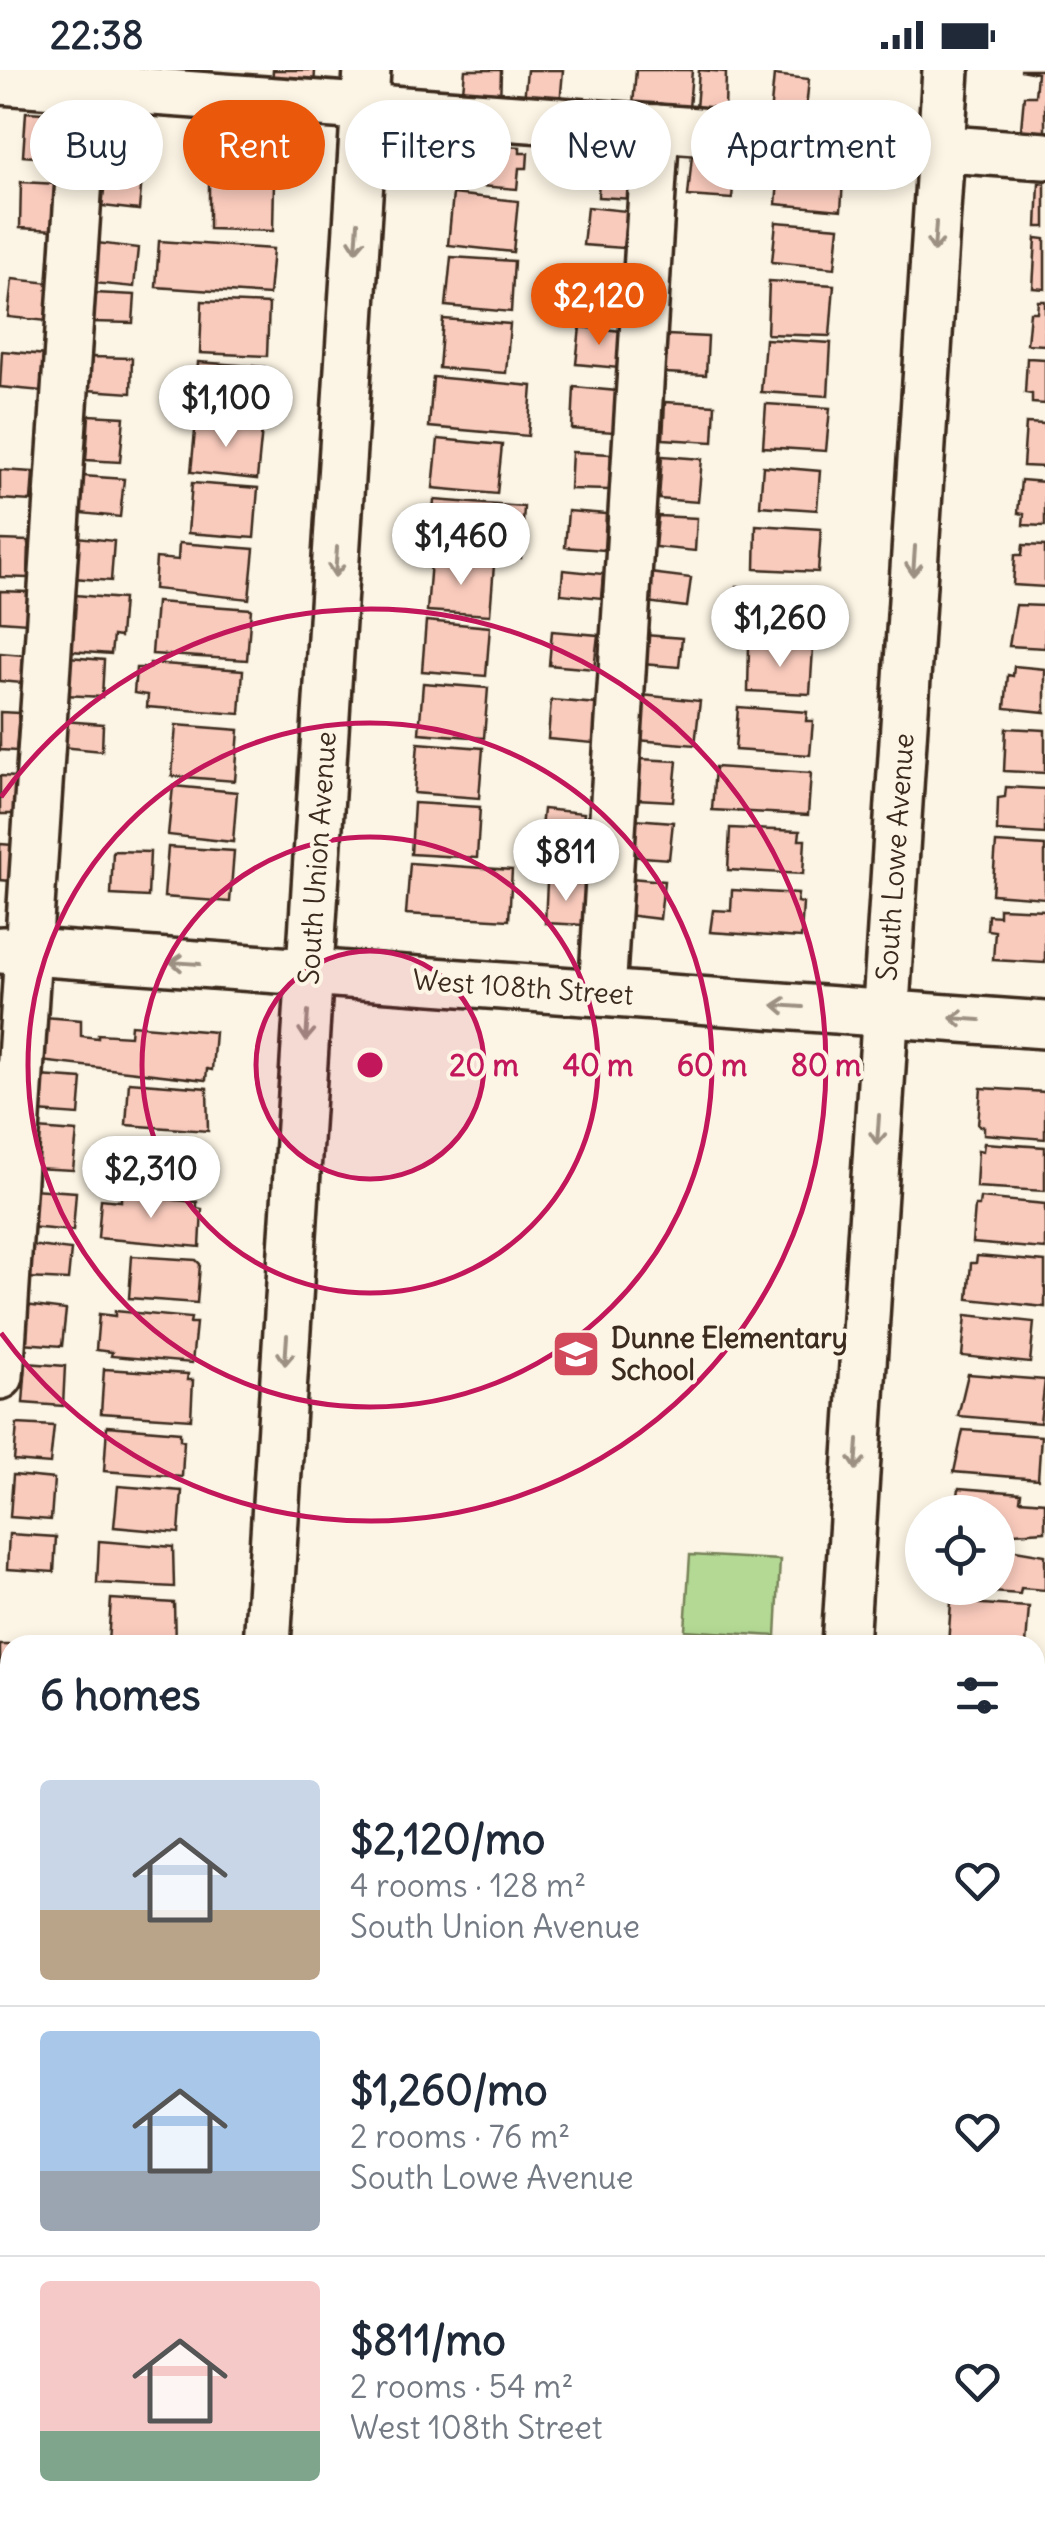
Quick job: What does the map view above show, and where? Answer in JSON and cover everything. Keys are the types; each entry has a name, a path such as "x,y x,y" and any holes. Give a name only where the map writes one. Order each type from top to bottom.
{"street":[{"name":"South Lowe Avenue","path":"845,1635 946,70"},
{"path":"0,82 84,88 366,89 531,111"},
{"path":"0,1376 14,951 84,88"},
{"name":"South Union Avenue","path":"268,1635 366,89"},
{"path":"671,129 1045,156"},
{"path":"602,993 652,190"},
{"name":"West 108th Street","path":"14,951 1045,1025"}],"green space":[{"path":"690,1555 780,1560 776,1635 685,1630"}],"building":[{"path":"273,70 315,70 314,89 272,88"},
{"path":"465,70 501,70 500,100 462,100"},
{"path":"527,70 563,70 560,100 524,101"},
{"path":"636,70 692,70 689,109 671,108 671,100 633,100"},
{"path":"699,70 726,72 725,100 697,100"},
{"path":"1020,70 1045,70 1045,142 1020,140 1024,96 1035,96 1037,73"},
{"path":"774,75 809,79 807,100 772,100"},
{"path":"26,112 30,112 30,157 23,156"},
{"path":"511,146 528,153 527,168 519,168 517,189 511,189"},
{"path":"691,165 691,190 733,190 732,199 688,196"},
{"path":"21,182 30,182 30,190 57,190 55,230 20,228"},
{"path":"1039,183 1045,184 1045,227 1037,227"},
{"path":"104,190 141,190 139,210 102,206"},
{"path":"209,190 274,190 273,231 209,229"},
{"path":"598,190 634,190 634,199 598,197"},
{"path":"777,190 842,190 841,210 776,204"},
{"path":"453,194 518,201 513,252 448,245"},
{"path":"587,207 627,211 623,248 583,245"},
{"path":"776,222 839,227 835,268 772,262"},
{"path":"1036,238 1045,239 1045,289 1033,288"},
{"path":"159,241 273,249 269,295 156,287"},
{"path":"97,243 138,248 134,287 93,283"},
{"path":"451,257 514,261 511,312 446,306"},
{"path":"584,268 625,271 622,308 582,305"},
{"path":"12,279 51,283 47,321 8,317"},
{"path":"769,281 834,285 830,336 767,334"},
{"path":"94,293 135,295 133,323 92,322"},
{"path":"202,301 269,304 267,356 200,353"},
{"path":"1038,301 1045,301 1045,345 1027,344 1030,312 1037,312"},
{"path":"443,319 510,324 506,373 439,368"},
{"path":"580,327 622,331 619,368 576,364"},
{"path":"667,335 708,337 706,375 665,373"},
{"path":"765,339 831,343 828,396 761,392"},
{"path":"2,351 46,355 42,391 0,387"},
{"path":"91,357 132,358 131,393 88,390"},
{"path":"1027,358 1045,359 1045,404 1032,403 1032,394 1025,393"},
{"path":"198,362 265,367 262,416 195,412"},
{"path":"433,377 532,386 528,436 429,427"},
{"path":"574,387 617,391 614,432 572,429"},
{"path":"665,402 715,405 713,442 663,439"},
{"path":"766,404 830,408 826,451 763,447"},
{"path":"89,415 124,417 120,462 86,460"},
{"path":"196,421 262,429 257,479 191,472"},
{"path":"1026,423 1045,424 1045,467 1023,466"},
{"path":"438,439 502,445 497,494 433,488"},
{"path":"572,452 611,454 609,490 570,489"},
{"path":"662,456 702,459 698,502 659,499"},
{"path":"763,466 820,471 817,510 760,506"},
{"path":"0,470 33,472 31,501 0,499"},
{"path":"83,476 124,479 120,517 80,513"},
{"path":"1021,480 1045,482 1045,526 1023,525 1024,514 1018,513"},
{"path":"192,483 258,488 254,538 188,533"},
{"path":"434,500 524,507 521,558 430,551"},
{"path":"568,511 606,514 604,550 565,547"},
{"path":"658,516 697,518 695,551 655,547"},
{"path":"756,525 821,529 818,572 755,569"},
{"path":"77,537 114,541 111,581 74,578"},
{"path":"0,540 29,541 28,578 0,577"},
{"path":"179,543 254,549 249,599 154,589 156,558 178,560"},
{"path":"1023,545 1045,546 1045,587 1013,585 1015,555 1022,555"},
{"path":"431,561 494,565 490,615 427,611"},
{"path":"563,570 603,574 601,598 561,594"},
{"path":"650,573 691,578 687,607 646,602"},
{"path":"737,586 812,591 812,597 818,598 816,636 734,630"},
{"path":"0,591 28,592 27,623 0,621"},
{"path":"75,595 123,599 120,637 113,636 111,654 71,651"},
{"path":"156,602 251,609 247,660 152,654"},
{"path":"1016,605 1045,606 1045,648 1009,646"},
{"path":"426,621 490,627 486,676 422,671"},
{"path":"552,631 598,635 594,669 549,665"},
{"path":"645,635 682,638 679,667 642,664"},
{"path":"749,646 813,649 810,694 748,691"},
{"path":"0,653 23,655 22,683 0,681"},
{"path":"68,657 104,660 102,697 65,695"},
{"path":"150,663 243,670 240,714 147,707 148,695 134,693 136,668 150,668"},
{"path":"1014,666 1045,669 1045,712 1005,708 1008,675 1013,676"},
{"path":"423,683 488,688 484,738 419,733"},
{"path":"642,695 700,701 695,745 638,740"},
{"path":"551,700 597,704 593,743 548,739"},
{"path":"738,707 807,712 806,721 813,721 810,755 735,750"},
{"path":"0,712 19,713 16,751 0,750"},
{"path":"63,721 103,724 102,751 61,747"},
{"path":"176,725 239,730 235,781 172,776"},
{"path":"1006,728 1045,730 1045,773 1004,771"},
{"path":"418,743 483,748 479,798 414,793"},
{"path":"639,759 677,761 673,801 636,799"},
{"path":"715,767 811,773 808,815 712,810"},
{"path":"0,776 16,777 13,814 0,814"},
{"path":"173,786 237,792 233,842 168,835"},
{"path":"1006,787 1045,789 1045,834 997,831 998,798 1005,797"},
{"path":"414,803 480,807 477,858 411,854"},
{"path":"543,809 584,813 580,851 539,847"},
{"path":"634,819 673,822 669,859 630,856"},
{"path":"730,828 800,831 799,840 805,840 803,874 728,870"},
{"path":"996,843 1045,846 1045,898 992,894"},
{"path":"0,844 13,845 10,881 0,880"},
{"path":"168,847 234,851 230,902 164,897"},
{"path":"113,851 150,852 148,897 111,895"},
{"path":"410,863 512,870 509,920 406,914"},
{"path":"630,878 664,881 660,919 626,915"},
{"path":"547,882 586,884 584,925 545,923"},
{"path":"732,890 798,894 797,902 803,903 801,938 710,932 713,910 731,911"},
{"path":"999,908 1045,910 1045,963 993,960 995,931 987,930 988,915 999,916"},
{"path":"44,1017 81,1020 81,1036 98,1038 98,1034 130,1036 131,1025 215,1032 212,1070 207,1069 206,1080 40,1061"},
{"path":"40,1076 82,1079 79,1115 37,1112"},
{"path":"129,1082 207,1088 208,1131 126,1125"},
{"path":"981,1088 1045,1092 1045,1139 984,1134 984,1127 978,1125"},
{"path":"37,1129 77,1132 73,1170 34,1168"},
{"path":"140,1141 203,1143 206,1187 136,1184 136,1176 119,1176 120,1155 139,1154"},
{"path":"984,1143 1045,1147 1045,1191 976,1187 978,1150 983,1151"},
{"path":"32,1189 76,1192 73,1231 29,1227"},
{"path":"121,1195 197,1202 197,1208 202,1209 200,1247 98,1238 101,1199 121,1201"},
{"path":"980,1198 1045,1204 1045,1249 972,1243 975,1206 979,1206"},
{"path":"29,1245 71,1250 68,1280 27,1278"},
{"path":"132,1256 196,1260 200,1264 197,1303 129,1298"},
{"path":"977,1256 1045,1262 1045,1307 968,1299 971,1263 976,1263"},
{"path":"25,1305 66,1310 62,1346 22,1343"},
{"path":"115,1311 191,1318 190,1323 196,1323 192,1363 111,1356 112,1352 96,1350 99,1314 115,1316"},
{"path":"966,1315 1034,1322 1030,1363 962,1356"},
{"path":"26,1363 65,1366 63,1406 23,1403"},
{"path":"104,1369 188,1374 187,1380 193,1380 191,1419 101,1413"},
{"path":"968,1374 1045,1380 1040,1423 958,1416"},
{"path":"17,1424 54,1426 50,1464 14,1461"},
{"path":"107,1426 180,1432 180,1440 184,1441 182,1477 104,1471"},
{"path":"963,1430 1041,1436 1038,1479 954,1472"},
{"path":"13,1475 54,1479 51,1520 10,1517"},
{"path":"118,1486 182,1491 179,1533 114,1527"},
{"path":"959,1488 1021,1493 1020,1500 1045,1502 1045,1531 1015,1533 1015,1495 958,1495"},
{"path":"9,1534 56,1537 54,1572 7,1569"},
{"path":"99,1541 173,1547 174,1587 97,1583"},
{"path":"1015,1550 1045,1555 1045,1590 1021,1588 1020,1594 1015,1594"},
{"path":"111,1599 174,1603 175,1635 109,1635"},
{"path":"951,1605 1029,1607 1027,1635 949,1635"}],"place":[{"name":"Dunne Elementary School","path":"576,1354"}]}
